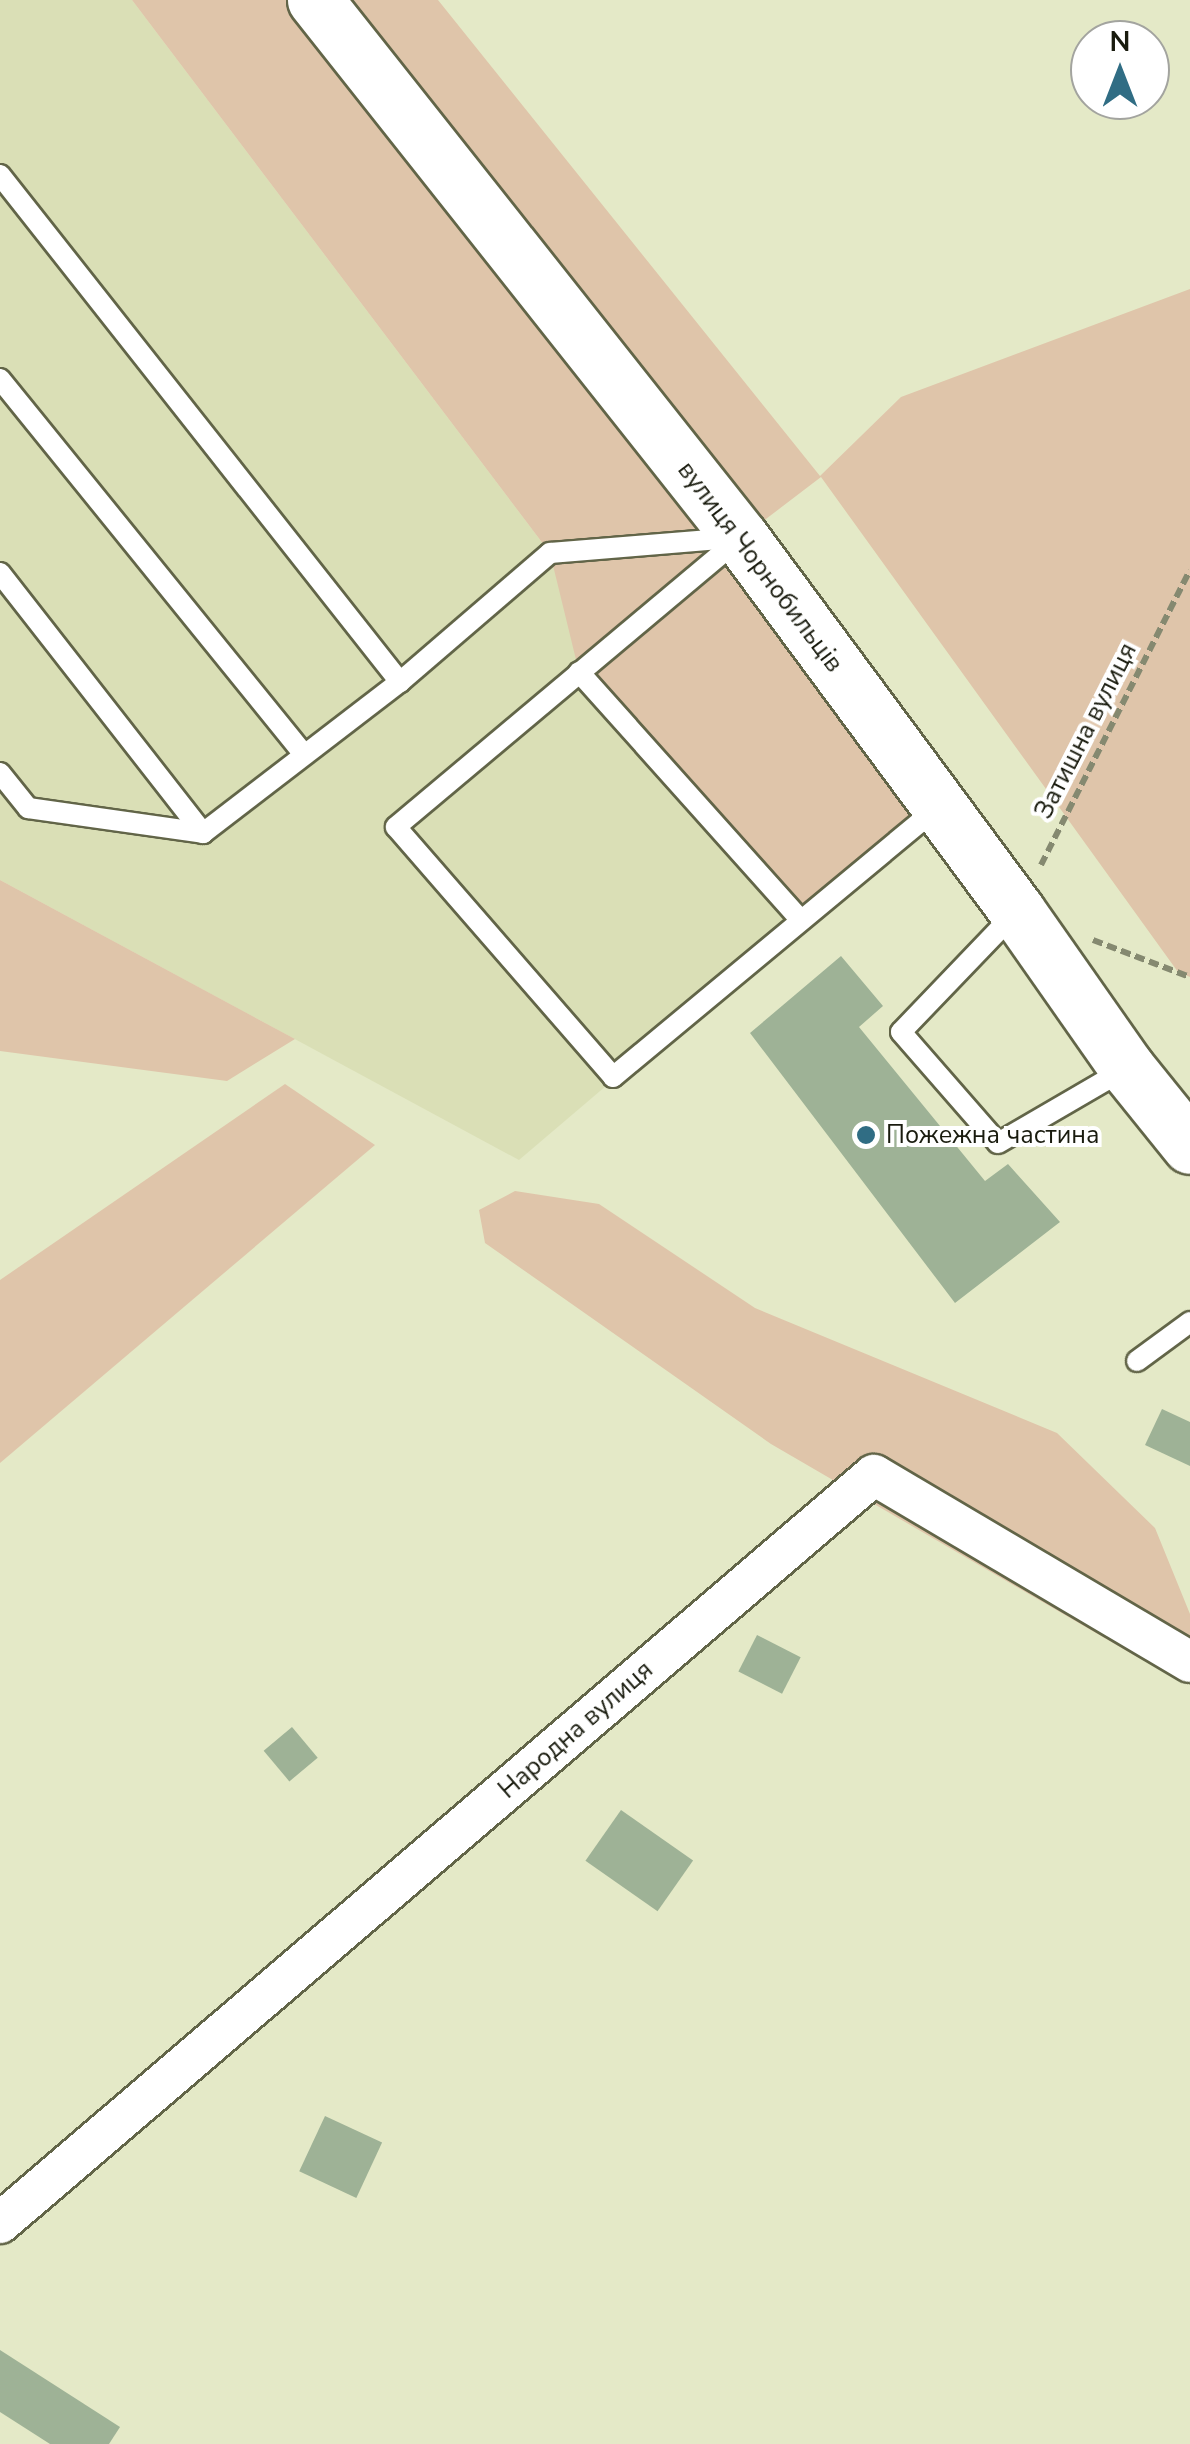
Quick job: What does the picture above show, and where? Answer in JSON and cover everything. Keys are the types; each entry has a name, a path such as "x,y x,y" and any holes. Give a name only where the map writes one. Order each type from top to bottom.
{"street":[{"name":"вулиця Чорнобильців","path":"315,0 741,538 937,808 1018,910 1127,1068 1190,1146"},
{"name":"Народна вулиця","path":"0,2223 874,1475 1190,1662"}],"lane":[{"path":"0,175 400,682"},
{"path":"0,379 304,754"},
{"path":"741,538 396,827 613,1077 937,808"},
{"path":"0,773 28,808 203,834 400,682 550,553 741,538"},
{"path":"0,573 203,834"},
{"path":"578,672 801,920"},
{"path":"1018,910 901,1032 998,1143 1127,1068"},
{"path":"1138,1361 1190,1322"}],"path":[{"name":"Затишна вулиця","path":"1018,910 1190,570"},
{"path":"1089,938 1190,978"}],"shaded area":[{"path":"0,0 132,0 550,553 801,920 519,1160 0,880"},
{"path":"132,0 300,0 937,808 801,920 579,672 550,553"},
{"path":"315,0 438,0 820,476 901,397 1190,289 1190,977 1178,972 821,477 741,538"},
{"path":"0,880 295,1039 227,1081 0,1051"},
{"path":"285,1084 375,1145 0,1463 0,1280"},
{"path":"515,1191 599,1204 755,1308 1057,1433 1155,1528 1190,1614 1190,1654 1174,1672 1139,1658 771,1444 485,1243 479,1210"}],"building":[{"path":"841,956 883,1006 859,1027 985,1181 1008,1164 1060,1222 955,1303 750,1033"},
{"path":"1162,1409 1190,1422 1190,1466 1145,1445"},
{"path":"757,1635 801,1657 782,1694 738,1672"},
{"path":"292,1727 318,1758 289,1781 264,1751"},
{"path":"621,1810 693,1860 658,1911 585,1861"},
{"path":"325,2116 382,2143 356,2198 299,2171"},
{"path":"0,2350 120,2427 109,2444 50,2444 0,2412"}],"place":[{"name":"Пожежна частина","path":"866,1135"}]}
